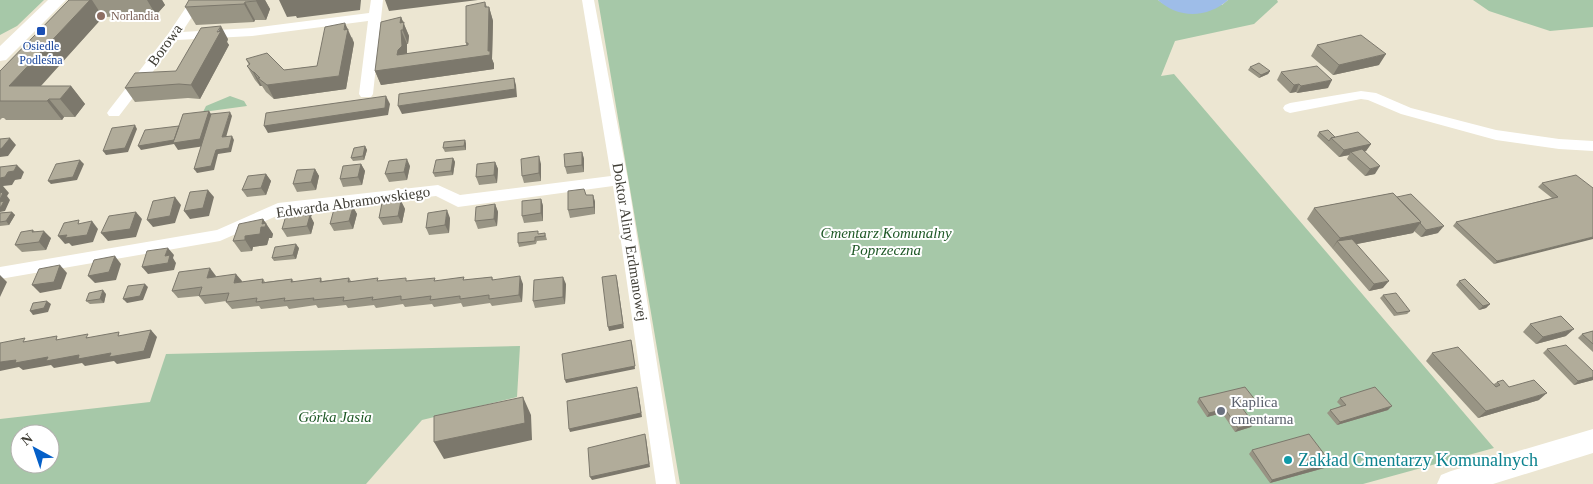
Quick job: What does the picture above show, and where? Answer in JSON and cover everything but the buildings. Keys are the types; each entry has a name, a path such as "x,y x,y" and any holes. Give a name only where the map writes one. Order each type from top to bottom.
{"street":[{"path":"0,56 58,0"},
{"name":"Borowa","path":"114,113 173,36 197,0"},
{"path":"366,94 377,0"},
{"name":"Doktor Aliny Erdmanowej","path":"588,0 620,180 651,374 666,484"},
{"path":"173,36 252,32 375,16"},
{"path":"1290,108 1360,95 1371,96 1406,111 1496,135 1559,144 1593,146"},
{"name":"Edwarda Abramowskiego","path":"0,273 220,235 278,209 438,190 458,201 620,180"},
{"path":"1451,484 1593,441"}],"green space":[{"path":"0,0 44,0 17,26 0,35"},
{"name":"Cmentarz Komunalny Poprzeczna","path":"598,0 1158,0 1162,3 1222,5 1228,0 1277,0 1278,2 1254,24 1175,41 1161,76 1174,74 1494,448 1363,484 680,484"},
{"path":"1473,0 1593,0 1593,27 1550,31 1489,11"},
{"path":"230,96 244,101 247,106 203,112 206,106"},
{"name":"Górka Jasia","path":"520,346 517,397 422,420 366,484 0,484 0,419 150,402 166,354"}],"water":[{"path":"1158,0 1228,0 1211,10 1193,14 1175,11"}],"place":[{"name":"Norlandia","path":"101,16"},
{"name":"Osiedle Podleśna","path":"41,31"},
{"name":"Kaplica cmentarna","path":"1221,411"},
{"name":"Zakład Cmentarzy Komunalnych","path":"1288,460"}]}
